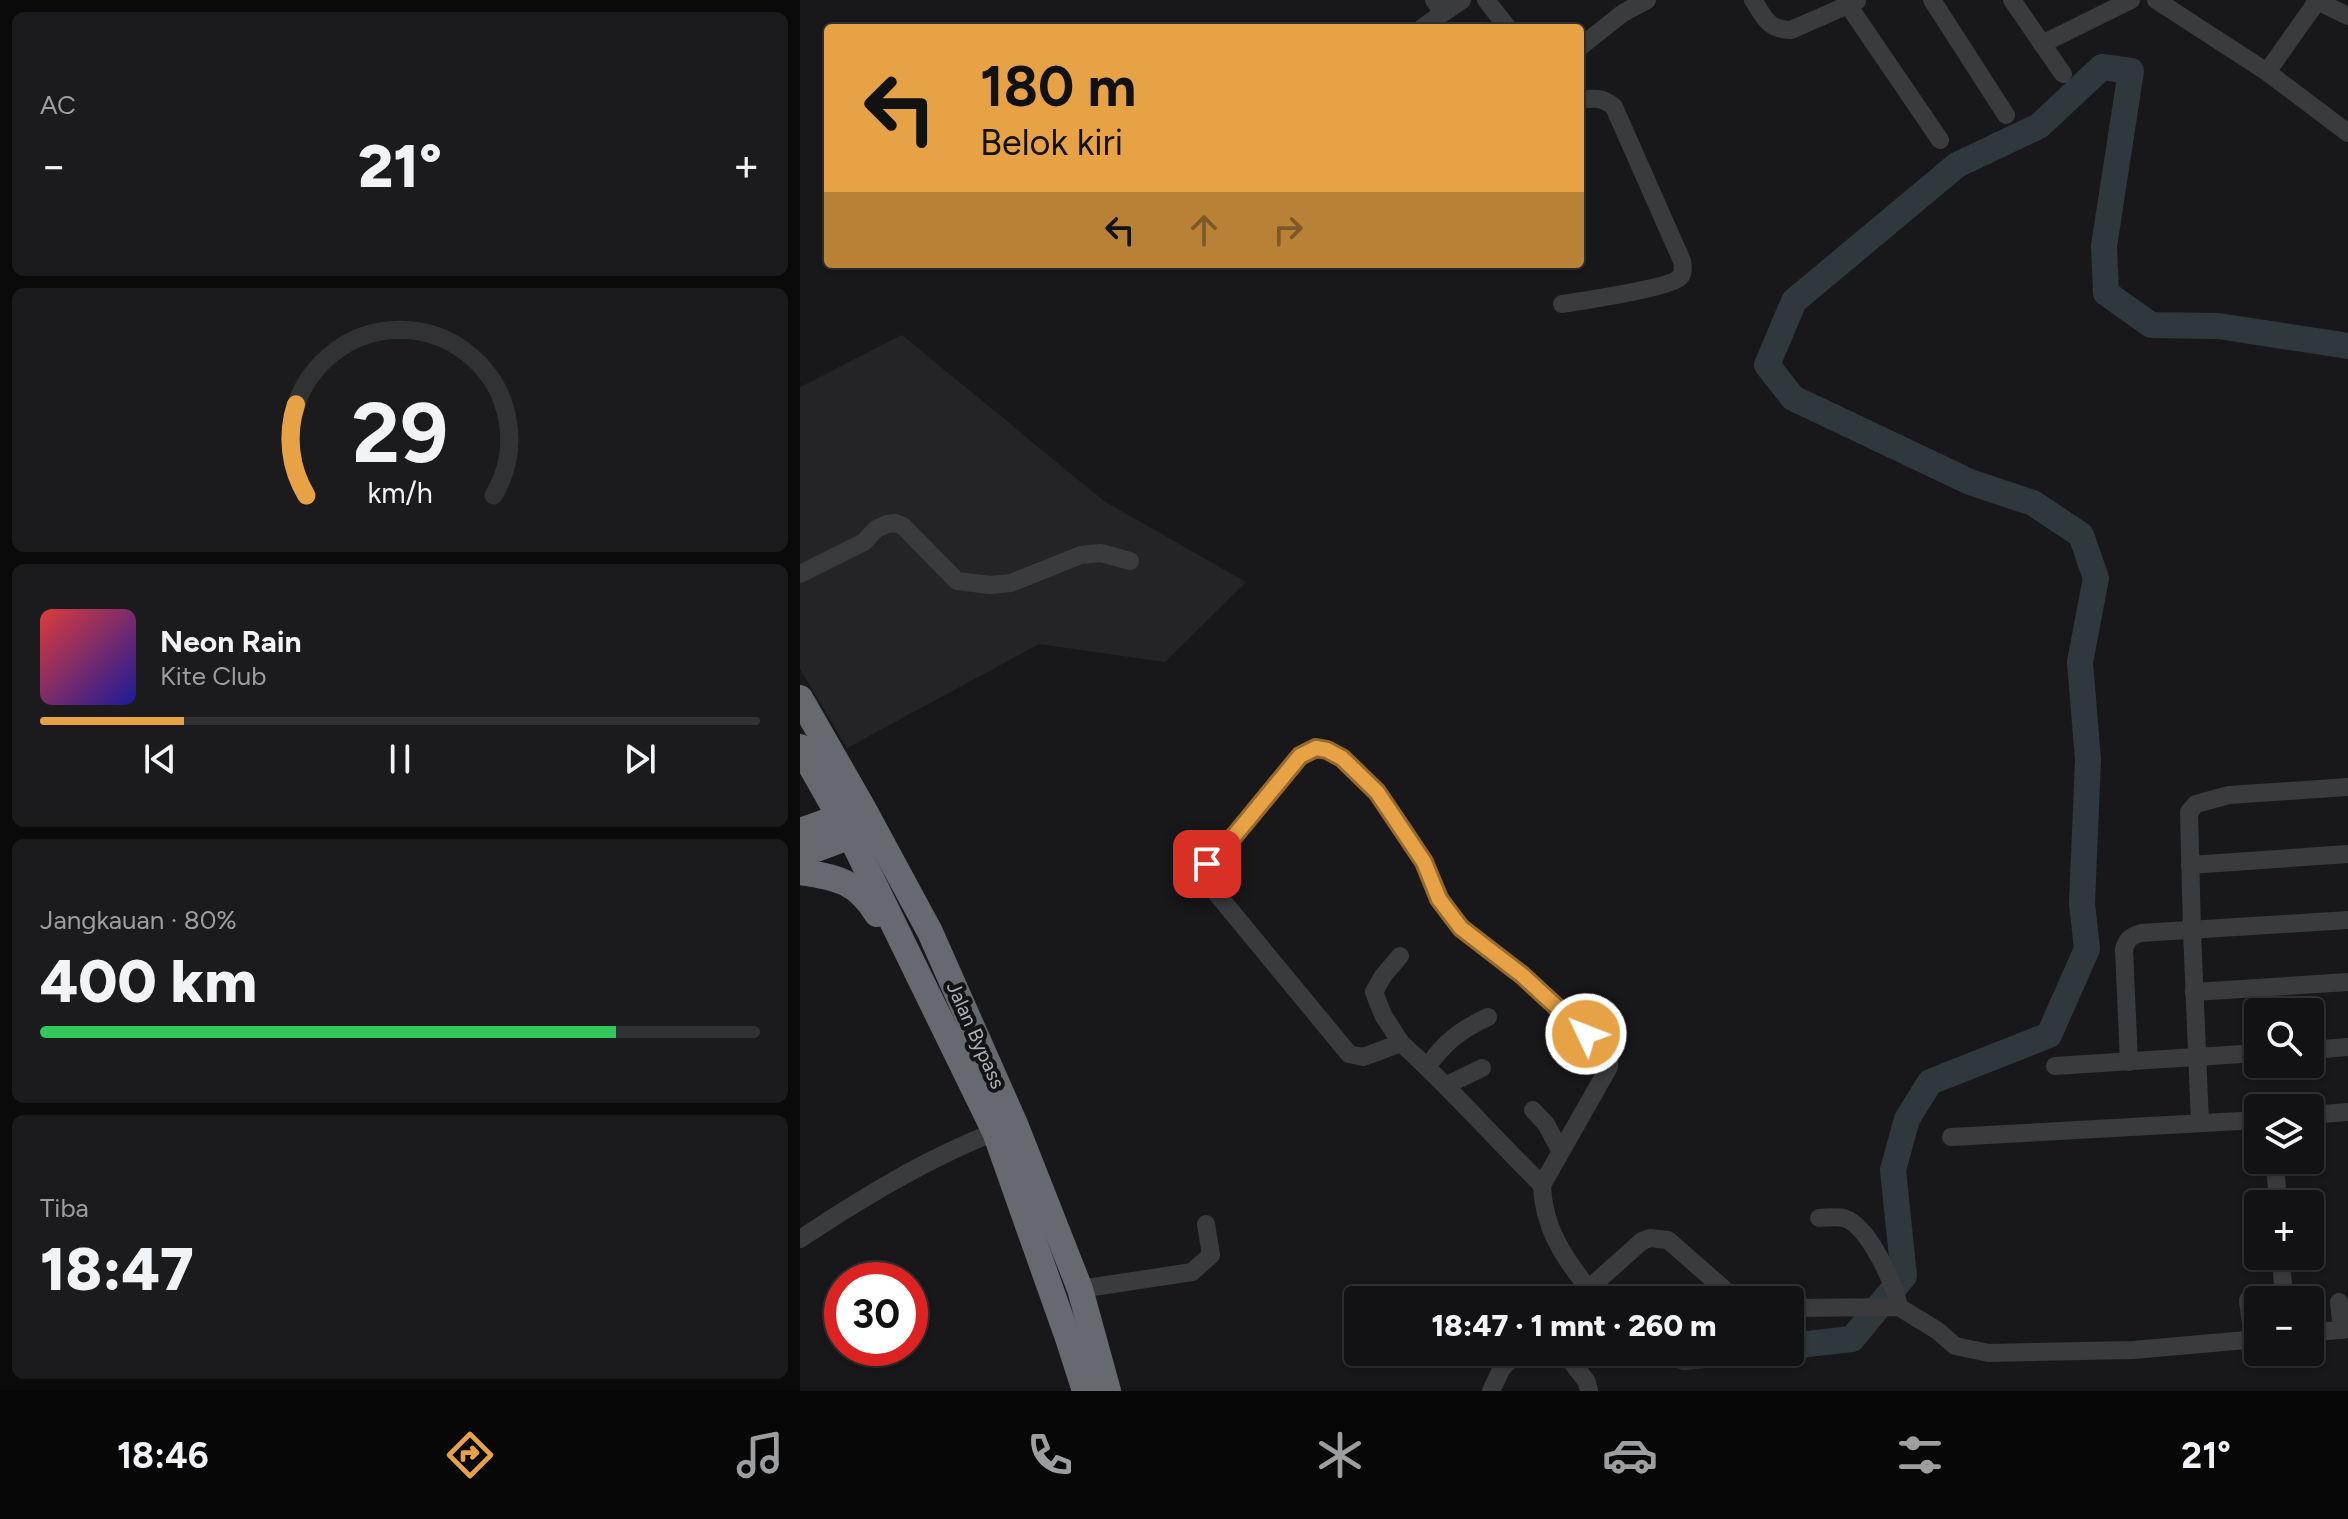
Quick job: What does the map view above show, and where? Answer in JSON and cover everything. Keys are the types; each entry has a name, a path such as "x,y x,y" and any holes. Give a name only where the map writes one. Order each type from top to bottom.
{"highway":[{"name":"Jalan Bypass","path":"800,698 857,822 933,1005 995,1132 1085,1391"},
{"name":"Jalan Bypass","path":"800,747 857,822 930,932 1015,1124 1080,1289 1108,1391"},
{"path":"800,831 857,822"},
{"path":"800,855 857,822"},
{"path":"800,872 833,877 860,890 914,982 933,1005"}],"street":[{"path":"1425,24 1438,7 1462,0"},
{"path":"1486,0 1505,24"},
{"path":"1584,44 1623,13 1647,0"},
{"path":"1753,0 1769,25 1779,30 1791,30 1854,2 1940,140"},
{"path":"1932,0 2006,115"},
{"path":"2012,0 2063,74"},
{"path":"2042,44 2131,0"},
{"path":"2156,0 2267,72 2348,133"},
{"path":"2267,72 2317,0 2348,16"},
{"path":"1562,304 1660,286 1677,280 1682,276 1683,269 1614,107 1600,98 1584,100"},
{"path":"800,574 864,542 876,529 895,523 903,526 957,581 990,585 1011,583 1081,555 1101,553 1130,561"},
{"path":"1401,1043 1363,1057 1349,1054 1205,877 1207,864 1300,756 1316,748 1342,758 1377,792 1424,862 1439,899 1461,928 1522,975 1607,1054 1609,1067 1542,1185 1546,1220 1578,1286"},
{"path":"2200,1123 2189,812 2196,804 2229,795 2348,787"},
{"path":"2190,865 2348,854"},
{"path":"2129,1062 2124,949 2126,941 2132,936 2348,920"},
{"path":"1400,956 1383,976 1374,996 1401,1043 1447,1085 1491,1135 1542,1185"},
{"path":"2194,992 2348,982"},
{"path":"1427,1067 1440,1048 1461,1030 1488,1017"},
{"path":"2324,1049 2348,1047"},
{"path":"2055,1066 2244,1054"},
{"path":"1447,1085 1482,1068"},
{"path":"1533,1110 1546,1124 1560,1150"},
{"path":"2324,1114 2348,1112"},
{"path":"1951,1137 2244,1121"},
{"path":"800,1239 842,1211 963,1144 995,1132"},
{"path":"1819,1218 1844,1218 1863,1232 1883,1263 1894,1303"},
{"path":"1080,1289 1192,1272 1211,1255 1206,1224"},
{"path":"1591,1286 1642,1241 1659,1238 1668,1240 1720,1286"},
{"path":"2324,1331 2345,1329 2339,1302"},
{"path":"1804,1308 1894,1303 1938,1331 1955,1346 1989,1353 2133,1350 2244,1340"},
{"path":"1491,1391 1496,1366"},
{"path":"1575,1366 1587,1382 1589,1391"}],"shaded area":[{"path":"902,335 1104,501 1246,582 1165,662 1039,644 847,748 800,669 800,387"}],"waterway":[{"path":"1804,1344 1852,1339 1904,1276 1893,1170 1907,1119 1930,1082 2049,1035 2087,949 2082,903 2088,760 2080,662 2096,578 2081,535 2033,503 1970,482 1793,398 1767,365 1794,301 1957,165 2039,126 2102,67 2131,71 2104,246 2106,293 2151,325 2218,326 2348,346"}],"route":[{"path":"1207,864 1300,756 1316,748 1327,750 1342,758 1377,792 1424,862 1439,899 1461,928 1522,975 1586,1034"}]}
